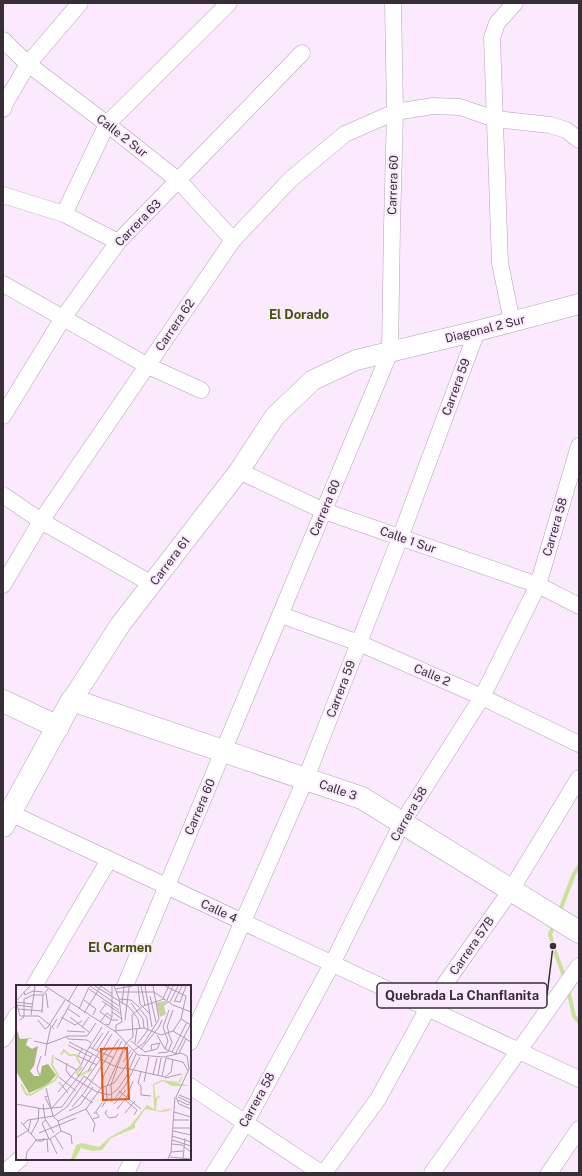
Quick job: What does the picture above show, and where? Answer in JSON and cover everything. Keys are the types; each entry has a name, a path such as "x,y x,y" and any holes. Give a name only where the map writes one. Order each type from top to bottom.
{"main road":[{"name":"Carrera 61","path":"6,819 72,700"},
{"name":"Calle 3","path":"72,700 362,798 579,932"},
{"path":"3,701 58,727"}],"street":[{"path":"3,109 28,64 80,3"},
{"path":"64,214 107,124 229,3"},
{"name":"Carrera 60","path":"125,985 390,352 395,112 393,3"},
{"path":"512,322 500,263 492,38 497,23 515,3"},
{"name":"Calle 2 Sur","path":"3,40 28,64 107,124 178,181 233,240"},
{"name":"Carrera 63","path":"3,416 63,318 118,242 302,53"},
{"name":"Carrera 62","path":"3,585 41,521 233,240 292,179 345,134 395,112 433,106 460,107 495,119 550,125 566,130 579,140"},
{"path":"3,195 64,214 118,242"},
{"path":"3,284 148,366 201,390"},
{"name":"Diagonal 2 Sur","path":"390,352 579,304"},
{"name":"Carrera 59","path":"191,1040 306,778 400,538 477,331"},
{"name":"Carrera 61","path":"72,700 120,625 239,471 275,416 313,380 356,360 390,352"},
{"name":"Carrera 58","path":"214,1173 246,1122 332,964 402,823 482,696 538,585 579,446"},
{"name":"Calle 1 Sur","path":"239,471 324,511 538,585 579,606"},
{"path":"3,495 41,521 152,584"},
{"name":"Calle 2","path":"281,615 359,643 482,696 579,744"},
{"name":"Carrera 57B","path":"324,1173 378,1099 428,1008 511,890 579,778"},
{"name":"Calle 4","path":"6,819 109,860 579,1079"},
{"path":"35,985 109,860"},
{"path":"432,1173 579,966"},
{"path":"3,1039 16,1017"},
{"path":"191,1087 321,1173"},
{"path":"549,1173 579,1129"},
{"path":"4,1173 19,1160"},
{"path":"126,1173 132,1160"}],"waterway":[{"path":"559,913 574,874 579,866"},
{"path":"554,925 550,934 565,979"},
{"path":"568,989 574,1016 579,1022"}],"place":[{"name":"Quebrada La Chanflanita","path":"553,946"}],"district":[{"name":"El Dorado","path":"299,314"},
{"name":"El Carmen","path":"120,947"}]}
